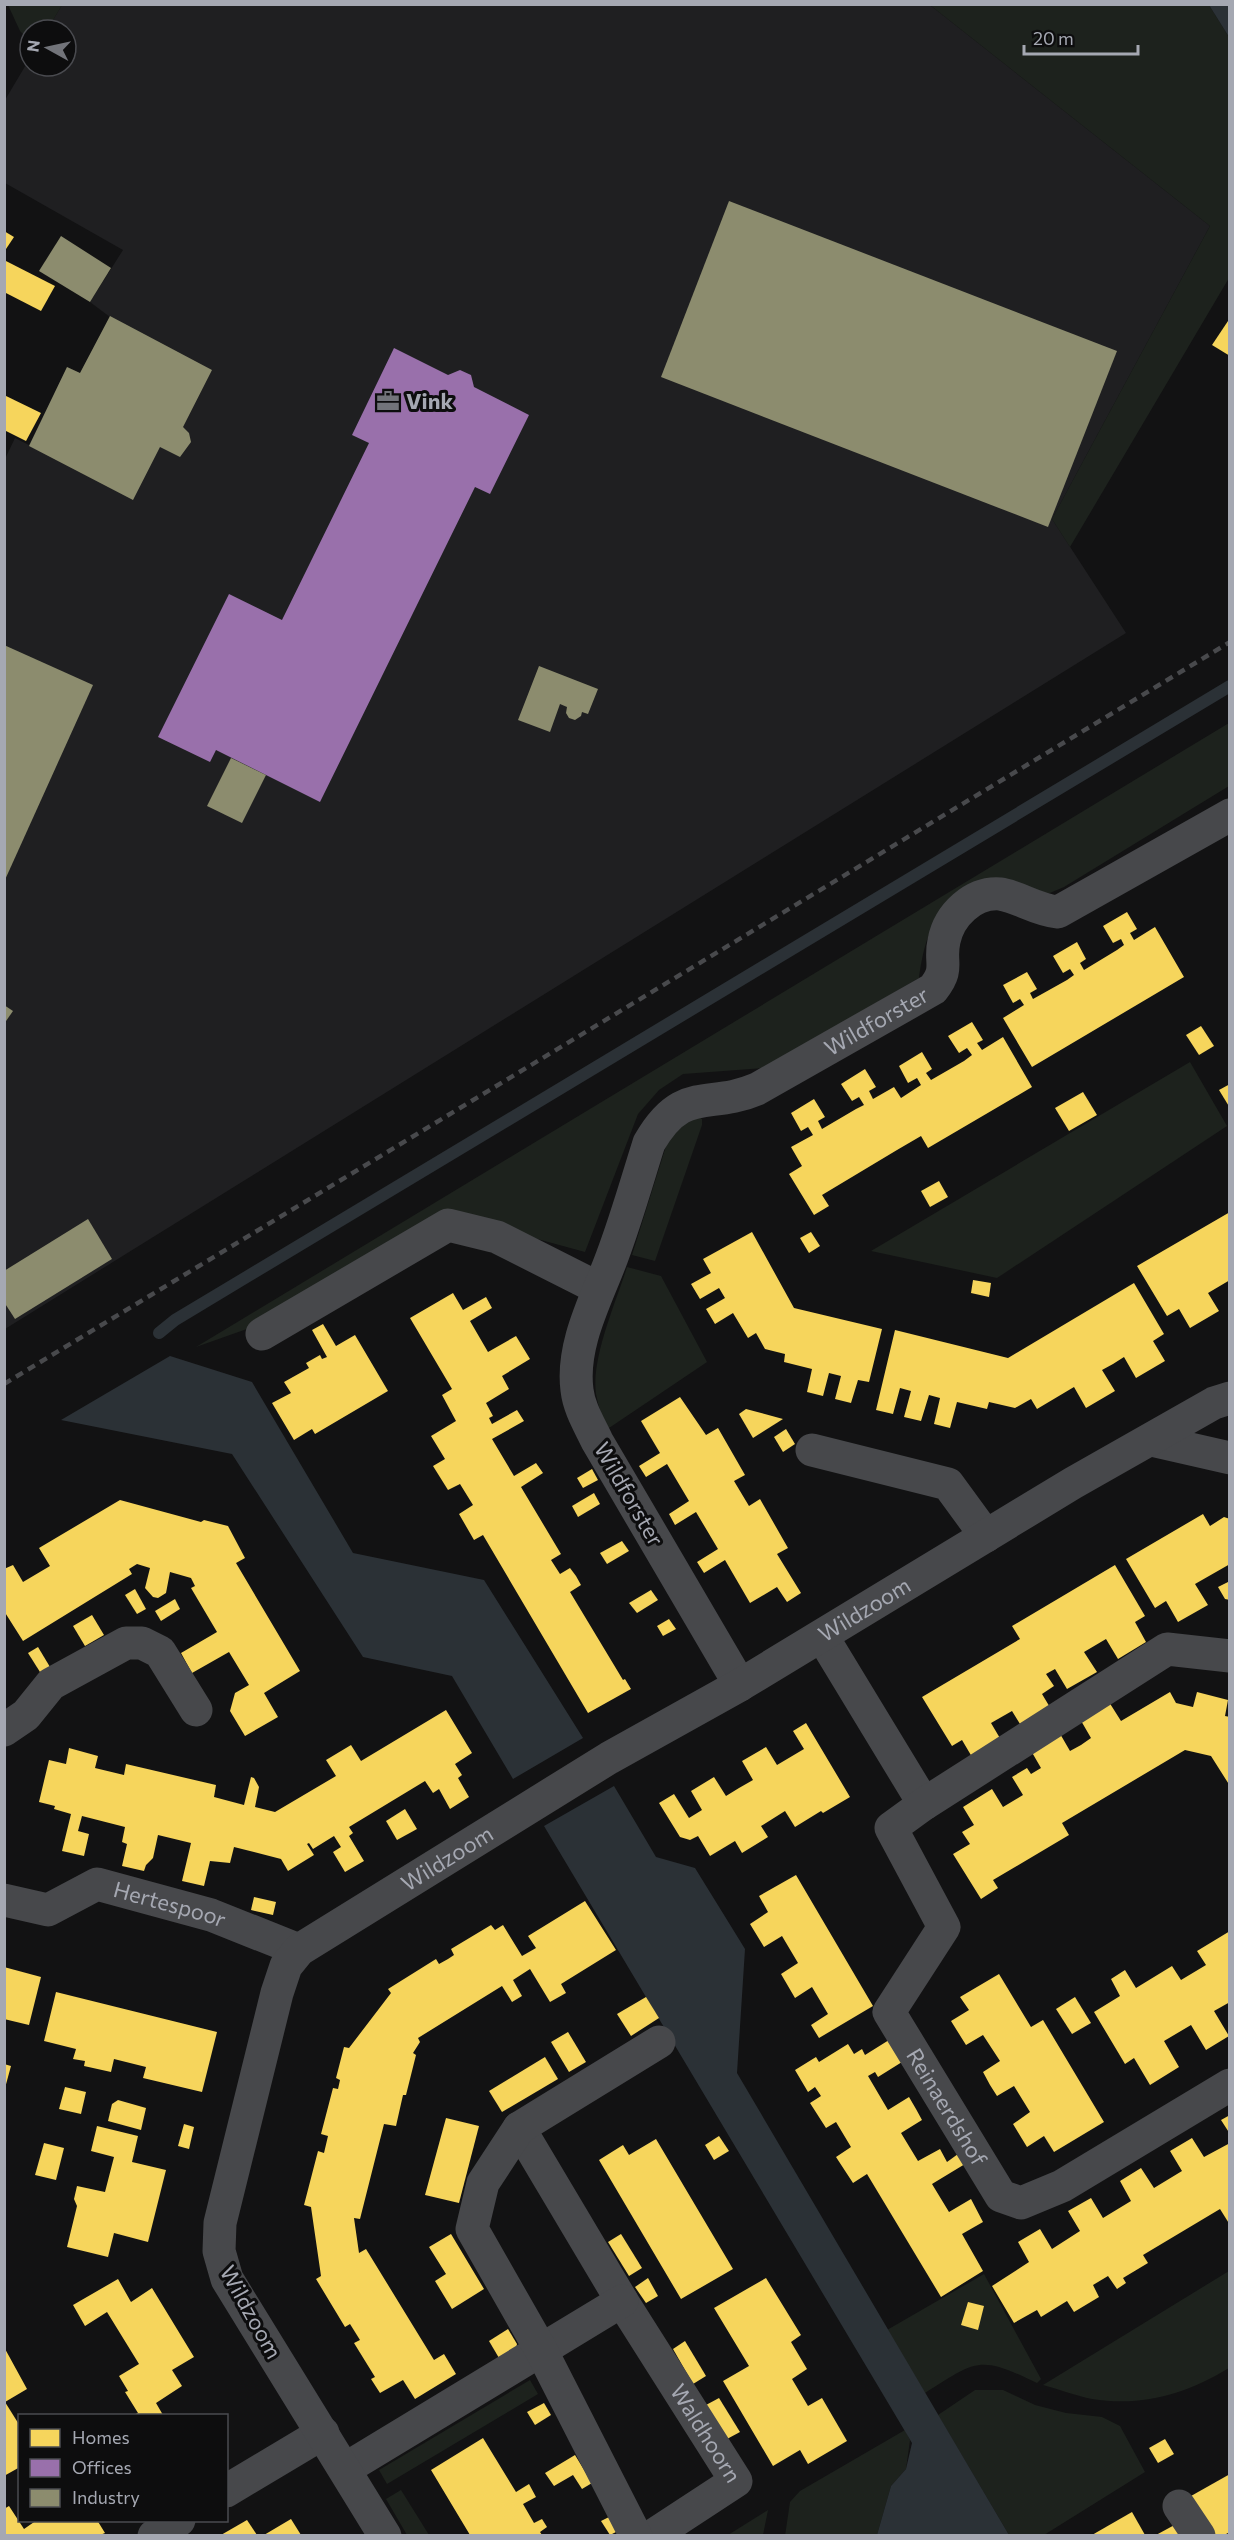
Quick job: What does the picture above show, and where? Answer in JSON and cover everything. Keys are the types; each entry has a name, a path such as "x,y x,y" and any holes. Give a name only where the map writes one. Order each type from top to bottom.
{"street":[{"name":"Wildforster","path":"740,1685 597,1441 582,1408 577,1389 580,1347 598,1288 612,1258 649,1143 657,1129 670,1115 683,1106 697,1101 742,1095 757,1089 933,989 943,976 944,940 954,917 968,902 986,895 1002,894 1041,911 1058,912 1230,814"},
{"path":"262,1334 448,1225 497,1237 598,1288"},
{"name":"Wildzoom","path":"385,2535 227,2279 219,2251 220,2223 277,1993 286,1966 299,1950 609,1758 740,1685 1073,1483 1214,1403 1230,1398"},
{"path":"1151,1440 1230,1458"},
{"path":"812,1450 948,1484 986,1536"},
{"path":"822,1636 924,1804"},
{"path":"4,1730 26,1715 51,1684 126,1643 142,1643 160,1652 196,1710"},
{"name":"Reinaerdshof","path":"1230,1656 1167,1649 924,1804 891,1828 944,1928 890,2012 1001,2196 1021,2203 1062,2186 1230,2085"},
{"name":"Hertespoor","path":"4,1900 48,1910 97,1884 211,1915 299,1950"},
{"path":"636,2535 541,2350 472,2229 483,2183 519,2128 659,2042"},
{"name":"Waldhoorn","path":"519,2128 622,2301 736,2481 652,2535"},
{"path":"345,2469 622,2301"},
{"path":"228,2490 323,2433"},
{"path":"1179,2506 1199,2535"},
{"path":"154,2535 175,2522"}],"shaded area":[{"path":"8,4 62,5 54,18 18,18 18,26"},
{"path":"62,5 930,5 1210,226 1052,519 1126,633 5,1329 4,461 15,438 29,445 67,367 80,373 110,317 90,302 123,250 5,183 5,100 18,78 78,78 78,18 54,18"},
{"path":"930,5 1209,5 1229,37 1229,278 1070,547 1052,519 1210,226"},
{"path":"1209,5 1229,5 1229,37"},
{"path":"1229,723 1229,786 1064,887 1045,895 943,906 927,940 919,978 765,1068 683,1074 659,1090 638,1114 585,1252 449,1215 258,1325 196,1347"},
{"path":"1190,1062 1227,1126 997,1278 871,1251"},
{"path":"698,1117 702,1119 702,1125 655,1261 632,1255 667,1143 676,1129"},
{"path":"627,1267 661,1276 707,1362 606,1430 596,1394 597,1364"},
{"path":"170,1356 252,1382 353,1553 484,1580 583,1738 513,1779 452,1676 363,1657 232,1454 61,1420"},
{"path":"614,1786 656,1857 695,1868 745,1949 737,2073 1009,2535 877,2535 891,2486 906,2469 912,2443 544,1826"},
{"path":"1229,2271 1229,2368 1197,2385 1146,2400 1092,2399 1043,2385"},
{"path":"984,2274 1041,2379 1037,2383 1002,2368 979,2365 956,2374 925,2393 887,2330"},
{"path":"530,2380 538,2394 387,2484 379,2470"},
{"path":"975,2390 1003,2390 1035,2405 1066,2413 1102,2417 1120,2426 1145,2472 1044,2535 1009,2535 938,2415"},
{"path":"905,2430 910,2440 906,2469 891,2486 877,2535 785,2536 790,2502 800,2491"},
{"path":"401,2490 429,2535 407,2535 386,2499"},
{"path":"768,2510 763,2535 728,2535"}],"building: Homes":[{"path":"4,231 14,237 4,252"},
{"path":"4,260 55,286 41,311 4,292"},
{"path":"1230,318 1230,356 1212,345"},
{"path":"4,395 41,413 26,441 4,430"},
{"path":"1127,912 1137,929 1130,933 1134,940 1155,927 1184,977 1032,1067 1003,1018 1024,1005 1020,999 1013,1003 1003,985 1027,972 1037,989 1030,993 1033,999 1067,980 1074,975 1070,969 1063,973 1053,956 1077,942 1086,959 1080,963 1084,970 1124,945 1121,939 1113,943 1103,926"},
{"path":"972,1022 983,1040 977,1043 982,1050 1003,1037 1032,1087 928,1148 921,1136 897,1150 822,1195 829,1206 814,1215 789,1174 802,1166 791,1147 813,1135 808,1127 801,1131 791,1113 814,1099 825,1117 818,1121 822,1129 864,1105 859,1097 852,1101 841,1084 865,1069 876,1087 869,1091 873,1099 894,1087 901,1098 921,1085 917,1078 908,1083 899,1066 922,1052 932,1069 926,1073 931,1080 964,1061 972,1055 967,1048 959,1053 948,1036"},
{"path":"1201,1026 1214,1046 1199,1055 1186,1035"},
{"path":"1230,1084 1230,1108 1219,1090"},
{"path":"1083,1092 1097,1115 1069,1131 1055,1108"},
{"path":"939,1181 948,1197 930,1207 921,1191"},
{"path":"1230,1212 1230,1280 1208,1293 1219,1311 1190,1328 1179,1309 1167,1316 1137,1266"},
{"path":"752,1232 794,1308 882,1329 869,1382 858,1380 851,1403 835,1399 841,1376 829,1373 823,1396 807,1392 812,1369 784,1362 785,1354 765,1349 756,1333 748,1338 733,1313 715,1324 706,1309 725,1298 719,1288 700,1299 691,1284 711,1273 703,1259"},
{"path":"811,1232 820,1246 809,1253 800,1238"},
{"path":"973,1280 991,1283 989,1297 971,1293"},
{"path":"1134,1283 1164,1334 1153,1341 1165,1361 1136,1378 1124,1357 1102,1370 1115,1391 1086,1408 1074,1387 1037,1409 1031,1399 1015,1408 989,1402 987,1409 957,1402 950,1428 934,1424 940,1398 929,1395 921,1421 904,1417 911,1391 900,1388 893,1414 876,1410 895,1330 1008,1358"},
{"path":"453,1293 463,1310 486,1297 492,1308 470,1321 488,1352 516,1336 530,1359 502,1376 509,1389 486,1403 493,1416 489,1418 492,1424 517,1410 524,1421 492,1439 514,1476 536,1463 543,1473 521,1487 561,1554 551,1560 560,1574 570,1568 576,1576 581,1585 570,1592 623,1680 625,1679 631,1689 588,1713 483,1535 474,1540 459,1514 473,1505 460,1484 448,1490 433,1466 445,1459 431,1436 456,1421 442,1395 452,1389 410,1318"},
{"path":"323,1324 336,1346 355,1335 388,1391 315,1434 312,1429 294,1440 272,1403 291,1393 284,1382 309,1368 306,1363 320,1355 322,1359 327,1357 312,1330"},
{"path":"680,1397 706,1435 718,1428 745,1475 734,1481 749,1506 760,1499 788,1548 777,1554 801,1593 787,1602 777,1587 750,1603 725,1560 704,1573 697,1562 718,1549 696,1512 675,1525 669,1514 689,1501 667,1464 646,1477 639,1466 660,1453 641,1421"},
{"path":"746,1409 783,1419 753,1438 739,1414"},
{"path":"786,1429 795,1444 783,1452 774,1437"},
{"path":"592,1469 598,1480 583,1488 577,1478"},
{"path":"594,1493 600,1504 578,1517 572,1506"},
{"path":"120,1500 201,1522 204,1520 228,1526 245,1558 236,1563 300,1671 264,1693 278,1717 245,1736 230,1711 235,1693 249,1685 229,1652 192,1673 181,1653 217,1632 191,1588 195,1586 191,1578 170,1572 166,1593 158,1598 153,1597 145,1588 150,1568 137,1564 129,1569 132,1574 23,1641 4,1611 4,1569 13,1565 23,1582 50,1566 39,1548"},
{"path":"1203,1514 1210,1526 1224,1517 1230,1519 1230,1564 1195,1584 1208,1605 1178,1622 1166,1601 1155,1608 1126,1559"},
{"path":"622,1541 629,1551 607,1564 600,1553"},
{"path":"1115,1565 1145,1616 1135,1622 1146,1642 1118,1659 1106,1639 1084,1652 1097,1672 1067,1689 1055,1669 1046,1674 1054,1686 1042,1694 1054,1714 1025,1732 1012,1711 991,1723 1004,1745 975,1762 962,1740 952,1746 922,1697 1020,1639 1012,1626"},
{"path":"1230,1581 1230,1600 1225,1599 1218,1587"},
{"path":"135,1589 146,1609 137,1614 125,1595"},
{"path":"651,1590 658,1600 637,1613 629,1603"},
{"path":"175,1599 180,1609 161,1621 155,1611"},
{"path":"92,1615 104,1635 85,1646 73,1626"},
{"path":"669,1619 676,1629 663,1636 657,1626"},
{"path":"38,1647 50,1667 40,1672 28,1653"},
{"path":"1170,1692 1176,1703 1193,1707 1197,1692 1228,1700 1225,1716 1230,1717 1230,1786 1211,1756 1185,1750 1062,1823 1069,1835 993,1880 998,1888 981,1899 953,1854 970,1844 962,1832 974,1825 963,1807 992,1789 1003,1807 1023,1795 1012,1777 1027,1768 1031,1774 1041,1768 1030,1749 1059,1732 1070,1751 1081,1745 1091,1738 1080,1719 1109,1702 1121,1721"},
{"path":"446,1710 472,1753 455,1764 462,1775 458,1778 469,1797 450,1809 439,1789 433,1793 425,1781 349,1827 353,1833 349,1836 364,1861 345,1872 333,1852 341,1847 334,1836 313,1849 309,1843 307,1844 314,1855 288,1871 281,1859 234,1847 230,1863 210,1861 204,1886 182,1881 191,1843 158,1835 153,1858 144,1871 122,1866 127,1844 122,1842 125,1827 82,1816 78,1831 89,1834 84,1856 62,1851 71,1814 54,1809 55,1806 39,1802 49,1760 66,1764 69,1748 98,1756 95,1768 124,1775 126,1764 216,1785 214,1797 244,1805 251,1777 259,1787 255,1807 275,1812 336,1776 326,1760 351,1745 361,1761"},
{"path":"806,1723 850,1797 795,1827 785,1811 761,1826 768,1837 742,1853 735,1841 710,1856 698,1836 690,1840 680,1837 659,1803 674,1794 689,1818 702,1810 691,1791 714,1777 726,1796 753,1780 742,1761 766,1747 777,1765 804,1749 793,1731"},
{"path":"405,1809 417,1829 397,1840 386,1821"},
{"path":"796,1875 873,2006 819,2038 811,2025 828,2014 812,1987 795,1998 781,1974 798,1963 782,1936 764,1947 750,1924 768,1912 759,1896"},
{"path":"254,1897 276,1902 273,1915 251,1910"},
{"path":"585,1901 616,1950 561,1984 566,1993 550,2002 530,1969 513,1980 522,1996 512,2002 502,1986 418,2038 420,2042 413,2053 416,2055 396,2126 384,2124 360,2219 354,2218 359,2253 366,2249 434,2360 444,2354 456,2374 415,2399 403,2380 380,2393 371,2379 375,2377 354,2343 360,2340 350,2324 345,2327 316,2279 321,2276 311,2207 304,2205 318,2151 324,2153 328,2136 321,2134 333,2088 338,2089 340,2080 336,2078 344,2047 349,2048 391,1993 388,1989 436,1959 439,1964 448,1959 454,1955 451,1949 491,1925 495,1930 503,1925 522,1956 536,1948 528,1936"},
{"path":"1230,1931 1230,2002 1214,2011 1229,2036 1206,2050 1191,2025 1164,2041 1179,2067 1150,2085 1134,2058 1125,2064 1094,2012 1120,1996 1111,1979 1125,1970 1136,1988 1172,1966 1181,1980 1206,1965 1197,1951"},
{"path":"4,1967 41,1977 29,2025 4,2019"},
{"path":"999,1974 1031,2027 1043,2020 1104,2122 1054,2152 1044,2136 1027,2147 1013,2124 1030,2112 1014,2086 997,2096 983,2072 1000,2061 983,2035 966,2045 951,2021 969,2010 960,1997"},
{"path":"56,1992 217,2032 202,2092 143,2078 146,2067 114,2059 111,2072 84,2066 85,2061 73,2059 76,2049 44,2041"},
{"path":"646,1997 659,2018 631,2036 617,2014"},
{"path":"1075,1997 1091,2023 1072,2034 1056,2009"},
{"path":"568,2032 586,2062 569,2072 551,2042"},
{"path":"889,2040 902,2062 878,2077 875,2072 868,2076 888,2110 909,2097 922,2120 901,2133 918,2161 940,2149 947,2162 958,2154 965,2164 932,2184 949,2212 971,2199 983,2222 962,2234 983,2271 941,2297 867,2174 853,2183 836,2157 851,2147 836,2122 826,2128 810,2103 821,2096 815,2087 808,2092 795,2070 816,2057 819,2062 848,2044 854,2054 862,2049 865,2055"},
{"path":"545,2057 558,2079 502,2112 489,2091"},
{"path":"4,2064 11,2066 5,2088 4,2088"},
{"path":"65,2087 86,2092 81,2114 59,2109"},
{"path":"118,2100 146,2108 141,2130 108,2121 112,2104"},
{"path":"1230,2115 1230,2134 1221,2120"},
{"path":"446,2118 479,2126 459,2203 425,2195"},
{"path":"184,2124 194,2127 189,2149 178,2146"},
{"path":"97,2126 138,2136 132,2162 166,2170 148,2242 114,2233 108,2257 67,2247 77,2206 74,2199 77,2186 105,2192 114,2157 91,2151"},
{"path":"719,2136 729,2151 714,2160 705,2145"},
{"path":"1192,2138 1204,2157 1230,2143 1230,2225 1220,2209 1143,2255 1148,2263 1123,2278 1126,2283 1117,2289 1108,2276 1093,2285 1099,2297 1074,2312 1067,2301 1041,2317 1037,2310 1014,2323 992,2286 1029,2262 1018,2242 1040,2229 1052,2249 1080,2231 1068,2211 1091,2198 1103,2218 1131,2201 1120,2181 1141,2168 1154,2188 1182,2171 1170,2151"},
{"path":"656,2139 733,2269 681,2299 599,2160 623,2145 629,2155"},
{"path":"44,2143 64,2148 56,2180 35,2175"},
{"path":"451,2234 484,2289 452,2309 435,2281 446,2274 429,2247"},
{"path":"621,2234 642,2268 629,2276 608,2242"},
{"path":"648,2278 658,2296 646,2303 635,2287"},
{"path":"766,2278 801,2335 791,2342 807,2369 792,2379 808,2406 822,2398 847,2441 808,2464 800,2450 773,2466 723,2381 749,2366 714,2308"},
{"path":"118,2279 131,2302 152,2288 194,2357 172,2370 182,2386 156,2403 162,2414 136,2414 138,2413 125,2392 128,2391 119,2376 139,2364 107,2312 85,2326 73,2305"},
{"path":"968,2302 984,2306 978,2330 961,2325"},
{"path":"508,2329 517,2344 516,2348 499,2358 489,2341"},
{"path":"685,2341 706,2376 693,2384 673,2349"},
{"path":"4,2347 27,2389 5,2402 18,2423 18,2468 4,2476"},
{"path":"719,2398 740,2432 727,2439 706,2405"},
{"path":"544,2403 551,2415 535,2425 527,2412"},
{"path":"483,2438 516,2492 529,2484 536,2497 523,2504 534,2523 542,2519 547,2527 540,2532 542,2535 470,2535 431,2470"},
{"path":"1165,2439 1174,2454 1158,2463 1149,2448"},
{"path":"575,2455 592,2483 582,2489 573,2475 554,2486 545,2473"},
{"path":"1230,2474 1230,2532 1215,2535 1191,2496"},
{"path":"9,2506 24,2529 34,2522 98,2522 105,2533 100,2535 4,2535 4,2509"},
{"path":"1132,2512 1145,2535 1092,2535"},
{"path":"611,2516 620,2530 610,2535 601,2521"},
{"path":"291,2519 301,2535 264,2535"},
{"path":"247,2520 257,2535 221,2535"},
{"path":"1180,2522 1188,2535 1156,2535"}],"building: Offices":[{"path":"394,348 448,375 460,370 471,375 474,387 529,415 490,494 475,487 320,802 216,750 210,762 158,737 229,594 282,620 369,443 352,435"}],"building: Industry":[{"path":"729,201 1117,351 1048,527 661,377"},
{"path":"61,236 111,268 90,302 39,271"},
{"path":"110,316 212,370 183,427 189,433 191,442 180,457 160,447 133,500 29,446 67,367 80,373"},
{"path":"4,645 93,685 4,882"},
{"path":"539,666 598,689 588,714 582,712 581,716 575,720 569,718 566,713 567,707 560,704 550,732 518,720"},
{"path":"231,758 266,775 242,823 207,806"},
{"path":"4,1005 13,1011 4,1024"},
{"path":"88,1219 112,1259 15,1319 4,1302 4,1271"}],"waterway":[{"path":"159,1333 175,1320 1230,686"}],"railway":[{"path":"4,1384 1230,642"}],"place":[{"name":"Vink","path":"388,401"}]}
